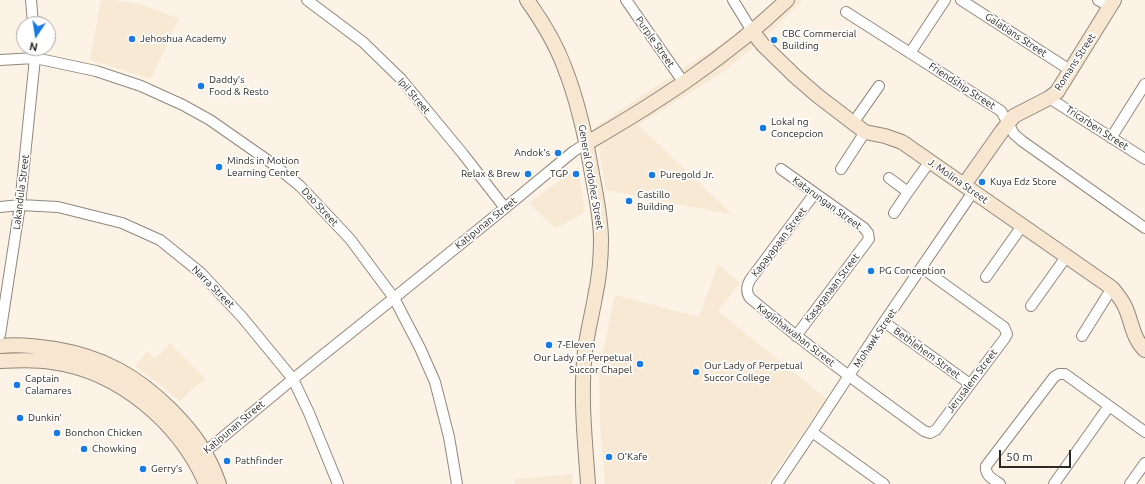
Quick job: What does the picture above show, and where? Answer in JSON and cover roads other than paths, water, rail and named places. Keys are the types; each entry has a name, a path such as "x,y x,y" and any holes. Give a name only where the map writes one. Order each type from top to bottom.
{"street":[{"path":"31,0 32,16"},
{"name":"Ipil Street","path":"307,0 363,42 401,79 463,154 504,208"},
{"name":"General Ordoñez Street","path":"527,0 551,38 564,65 587,143 598,206 601,238 598,283 586,344 583,381 583,415 588,484"},
{"name":"Purple Street","path":"626,0 684,83"},
{"path":"733,0 752,31"},
{"name":"Katipunan Street","path":"200,456 293,378 574,152 684,83 752,31 787,0"},
{"path":"910,53 945,0"},
{"name":"Galatians Street","path":"961,0 1070,70"},
{"name":"Romans Street","path":"969,188 1008,123 1014,116 1049,98 1057,92 1107,2"},
{"name":"Friendship Street","path":"846,12 1001,112 1014,134 1022,141 1145,228"},
{"name":"J. Molina Street","path":"752,31 763,45 796,77 865,132 885,136 902,142 1112,288 1120,296 1127,310 1134,334 1145,350"},
{"name":"Dao Street","path":"0,60 20,56"},
{"name":"Lakandula Street","path":"0,335 20,205 35,56"},
{"name":"Dao Street","path":"46,56 96,70 141,86 183,105 227,131 273,164 300,186 350,239 394,298 420,348 435,382 450,437 457,484"},
{"path":"1111,138 1145,84"},
{"path":"853,123 879,86"},
{"name":"Tricarben Street","path":"1049,98 1145,159"},
{"path":"841,169 865,132"},
{"path":"894,213 930,161"},
{"name":"Katarungan Street","path":"781,169 864,228 868,233 869,239"},
{"path":"890,178 908,192"},
{"name":"Mohawk Street","path":"777,484 884,322 922,268 969,188"},
{"name":"Kapayapaan Street","path":"746,291 750,280 815,193"},
{"name":"Narra Street","path":"0,207 20,205 58,207 122,224 160,240 201,273 242,317 293,378 338,484"},
{"path":"986,277 1022,226"},
{"name":"Kasaganaan Street","path":"796,336 869,239"},
{"path":"1031,306 1066,257"},
{"name":"Jerusalem Street","path":"848,376 924,431 930,433 936,430 1005,338 1007,334 1004,327 922,268"},
{"path":"1082,336 1112,288"},
{"name":"Kaginhawahan Street","path":"746,291 750,298 848,376"},
{"name":"Bethlehem Street","path":"884,322 970,384"},
{"path":"0,346 21,345 59,350 88,356 113,367 134,379 156,396 190,430 200,456 206,484"},
{"path":"0,361 35,360 53,362 88,371 112,382 135,396 159,416 177,436 214,470 219,484"},
{"path":"1000,484 987,475 986,466 1054,377 1059,374 1065,374 1145,432"},
{"path":"1054,484 1109,406"},
{"path":"812,432 884,484"},
{"path":"1130,484 1143,469"}],"place":[{"name":"Jehoshua Academy","path":"132,39"},
{"name":"CBC Commercial Building","path":"774,40"},
{"name":"Daddy's Food & Resto","path":"201,86"},
{"name":"Lokal ng Concepcion","path":"763,128"},
{"name":"Andok's","path":"558,153"},
{"name":"Minds in Motion Learning Center","path":"219,167"},
{"name":"Relax & Brew","path":"528,174"},
{"name":"TGP","path":"576,174"},
{"name":"Puregold Jr.","path":"652,175"},
{"name":"Kuya Edz Store","path":"982,182"},
{"name":"Castillo Building","path":"629,201"},
{"name":"PG Conception","path":"871,271"},
{"name":"7-Eleven","path":"549,345"},
{"name":"Our Lady of Perpetual Succor Chapel","path":"640,364"},
{"name":"Our Lady of Perpetual Succor College","path":"696,372"},
{"name":"Captain Calamares","path":"17,385"},
{"name":"Dunkin'","path":"20,418"},
{"name":"Bonchon Chicken","path":"57,433"},
{"name":"Chowking","path":"84,449"},
{"name":"O’Kafe","path":"609,457"},
{"name":"Pathfinder","path":"227,461"},
{"name":"Gerry’s","path":"143,469"}]}
